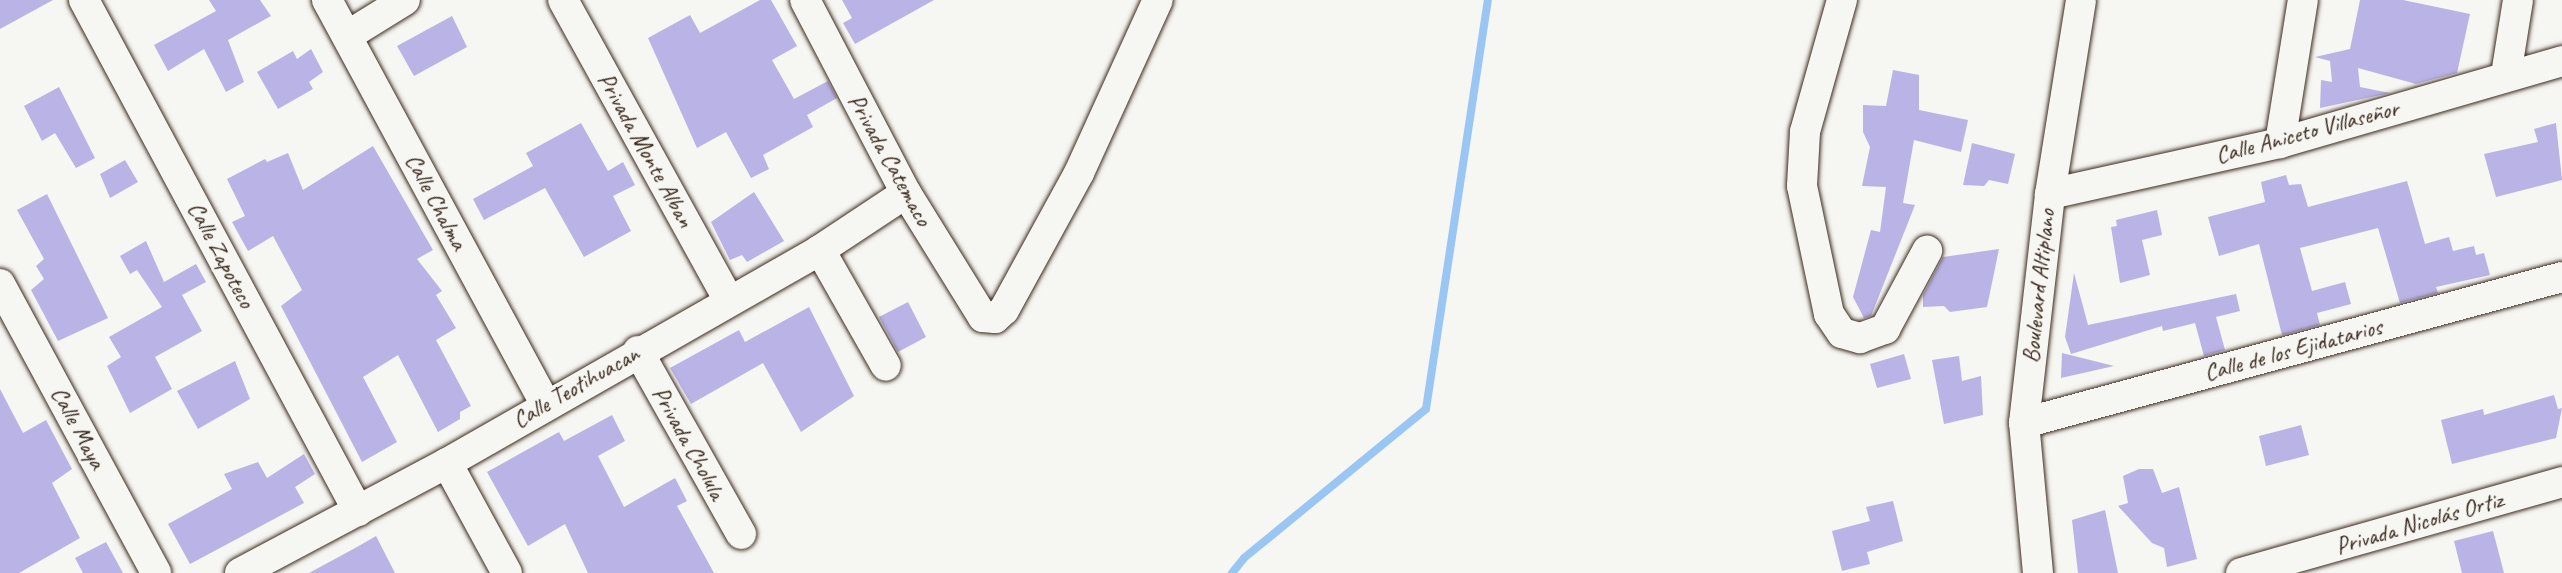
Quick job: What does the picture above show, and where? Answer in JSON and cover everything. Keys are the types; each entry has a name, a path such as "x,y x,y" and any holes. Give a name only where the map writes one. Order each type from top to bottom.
{"street":[{"name":"Calle Zapoteco","path":"84,0 358,511"},
{"name":"Calle Chalma","path":"327,0 545,404"},
{"path":"347,36 405,0"},
{"name":"Privada Monte Alban","path":"563,0 729,301"},
{"name":"Privada Catemaco","path":"805,0 906,193 983,317 995,318 1004,310 1079,173 1158,0"},
{"path":"1842,0 1805,132 1802,186 1829,314 1842,333 1860,338 1885,329 1927,251"},
{"name":"Boulevard Altiplano","path":"2038,573 2024,423 2050,194 2082,0"},
{"path":"2280,143 2303,0"},
{"path":"2506,75 2518,0"},
{"name":"Calle Aniceto Villaseñor","path":"2050,194 2280,143 2506,75 2562,61"},
{"name":"Calle Teotihuacan","path":"259,569 358,511 447,463 638,351 820,250 906,193"},
{"path":"820,250 886,366"},
{"name":"Calle de los Ejidatarios","path":"2024,423 2562,277"},
{"name":"Calle Maya","path":"0,284 156,573"},
{"name":"Privada Cholula","path":"638,351 741,534"},
{"path":"447,463 507,573"},
{"name":"Privada Nicolás Ortiz","path":"2241,573 2562,482"}],"building":[{"path":"0,0 53,0 0,29"},
{"path":"209,0 260,0 271,16 228,40 244,82 226,92 204,49 168,71 154,45 216,11"},
{"path":"760,0 771,0 797,46 772,60 794,99 828,81 837,98 807,115 813,127 763,155 769,169 751,178 726,132 697,148 648,38 690,15 700,33"},
{"path":"842,0 934,0 855,44 843,23 852,18"},
{"path":"2360,0 2403,0 2470,14 2457,73 2416,84 2358,68 2360,87 2390,93 2320,108 2321,80 2332,82 2330,61 2315,57 2350,49"},
{"path":"452,16 467,47 414,76 397,46"},
{"path":"311,49 323,72 309,82 313,89 278,109 257,72 293,51 297,59"},
{"path":"1893,70 1919,75 1919,110 1968,120 1961,152 1914,140 1903,203 1915,205 1871,316 1864,318 1853,297 1871,230 1880,232 1886,187 1862,186 1870,147 1863,132 1863,105 1886,106"},
{"path":"59,87 95,158 76,168 55,133 42,141 24,106"},
{"path":"581,123 608,171 623,162 635,185 613,196 631,231 584,257 545,188 484,220 473,199 533,166 526,153"},
{"path":"2556,123 2562,180 2496,197 2484,154 2538,142 2534,129"},
{"path":"1972,143 2015,154 2008,184 1989,180 1984,186 1963,185"},
{"path":"373,146 433,250 417,259 442,291 436,295 456,328 436,340 471,406 460,412 460,419 438,432 398,355 363,377 397,442 362,462 281,306 302,290 273,236 248,251 232,222 245,216 227,179 265,159 267,162 288,153 303,190"},
{"path":"125,160 138,182 110,198 100,174"},
{"path":"2286,175 2289,185 2301,184 2308,207 2407,181 2425,244 2449,237 2453,251 2474,246 2476,255 2484,253 2490,275 2436,287 2438,293 2400,303 2378,228 2300,248 2312,291 2345,282 2351,304 2317,313 2320,325 2282,335 2259,244 2219,256 2208,217 2265,202 2261,182"},
{"path":"754,192 784,241 747,262 742,255 730,260 711,222"},
{"path":"47,194 108,318 58,341 31,290 44,279 36,266 44,259 17,210"},
{"path":"2157,210 2162,235 2142,240 2150,275 2120,283 2111,227 2117,226 2116,220"},
{"path":"146,241 164,282 196,264 206,282 182,295 202,331 155,357 172,389 130,413 107,366 121,357 109,337 162,307 137,270 130,274 120,256"},
{"path":"1999,249 1987,307 1950,312 1944,306 1923,307 1923,295 1943,257"},
{"path":"2074,273 2088,325 2236,294 2240,311 2216,317 2225,350 2204,356 2195,323 2163,331 2162,326 2071,354 2065,337"},
{"path":"908,302 926,337 898,352 879,317"},
{"path":"809,307 854,396 801,432 763,363 691,404 670,368 739,330 745,342"},
{"path":"2062,353 2114,366 2061,378"},
{"path":"1904,354 1911,379 1877,388 1870,364"},
{"path":"1959,356 1962,381 1981,376 1983,415 1944,424 1932,360"},
{"path":"235,361 250,399 198,429 177,391"},
{"path":"0,389 23,433 46,420 72,469 52,483 80,538 19,573 0,573"},
{"path":"2554,395 2558,409 2562,408 2556,438 2452,464 2441,420 2483,409 2484,415"},
{"path":"612,415 625,441 598,456 624,507 675,478 687,501 677,506 714,573 588,573 565,524 528,546 487,472 559,432 564,441"},
{"path":"2301,425 2309,455 2266,466 2259,436"},
{"path":"304,454 315,474 295,487 304,503 190,564 168,524 232,489 224,474 258,462 267,478"},
{"path":"2139,469 2153,469 2162,493 2179,487 2197,559 2167,567 2164,548 2152,543 2118,506 2128,503 2123,476"},
{"path":"1893,501 1903,541 1867,552 1870,564 1842,571 1832,531 1870,521 1866,507"},
{"path":"2105,510 2118,573 2078,573 2072,520"},
{"path":"2493,531 2504,573 2462,573 2454,541"},
{"path":"376,536 395,573 309,573 357,547"},
{"path":"106,542 123,573 83,573 75,558"}],"waterway":[{"path":"1232,573 1244,558 1426,409 1488,0"}]}
